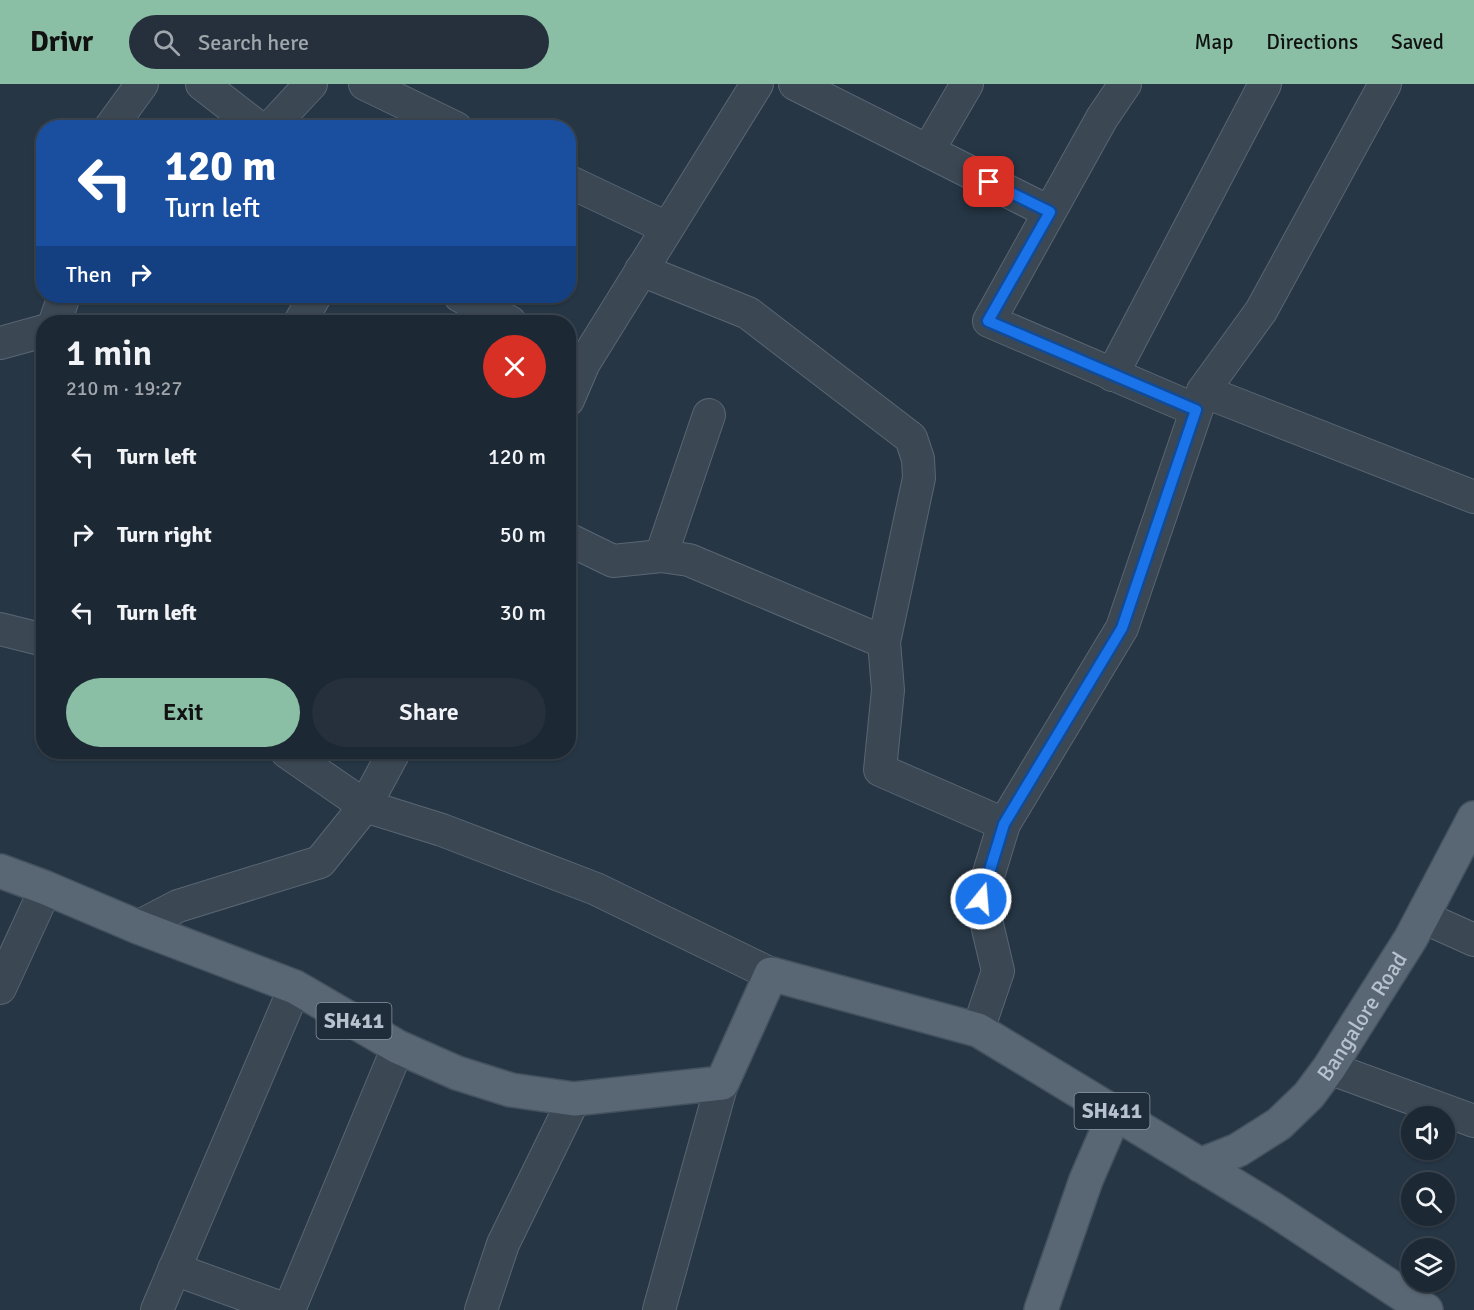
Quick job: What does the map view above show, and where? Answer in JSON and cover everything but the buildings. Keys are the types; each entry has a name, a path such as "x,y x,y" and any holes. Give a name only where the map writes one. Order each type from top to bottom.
{"main road":[{"name":"Bangalore Road","path":"1200,1165 1238,1150 1279,1124 1309,1095 1329,1068 1412,938 1474,818"},
{"name":"SH411","path":"0,871 295,987 398,1047 457,1073 511,1090 574,1099 722,1083"},
{"name":"SH411","path":"771,974 978,1030 1273,1209 1426,1310"},
{"path":"722,1083 771,974"},
{"path":"1041,1310 1086,1180 1116,1113"}],"street":[{"path":"116,120 142,84"},
{"path":"202,84 249,120"},
{"path":"277,120 311,84"},
{"path":"365,84 439,120"},
{"path":"576,358 641,270 757,84"},
{"path":"795,84 1050,212"},
{"path":"928,151 967,84"},
{"path":"1125,84 1102,118 988,321 1112,375 1199,401 1474,497"},
{"path":"1112,375 1265,84"},
{"path":"978,1030 998,971 981,899 1004,824 1122,628 1199,401 1262,311 1384,84"},
{"path":"576,185 667,228"},
{"path":"641,270 748,313 911,438 918,459 919,478 884,642 888,690 880,770 1004,824"},
{"path":"473,303 497,315"},
{"path":"0,343 36,333"},
{"path":"661,556 709,415"},
{"path":"576,543 613,561 661,556 689,560 884,642"},
{"path":"0,628 36,638"},
{"path":"297,759 365,806 442,830 596,889 771,974"},
{"path":"138,927 178,906 320,862 365,806 390,759"},
{"path":"0,988 46,888"},
{"path":"1423,917 1474,940"},
{"path":"157,1310 295,987"},
{"path":"174,1269 288,1310 398,1047"},
{"path":"1329,1068 1474,1121"},
{"path":"660,1310 722,1083"},
{"path":"481,1310 503,1244 574,1099"}],"route":[{"path":"981,899 1004,824 1122,628 1196,410 988,321 1050,212 989,182"}]}
